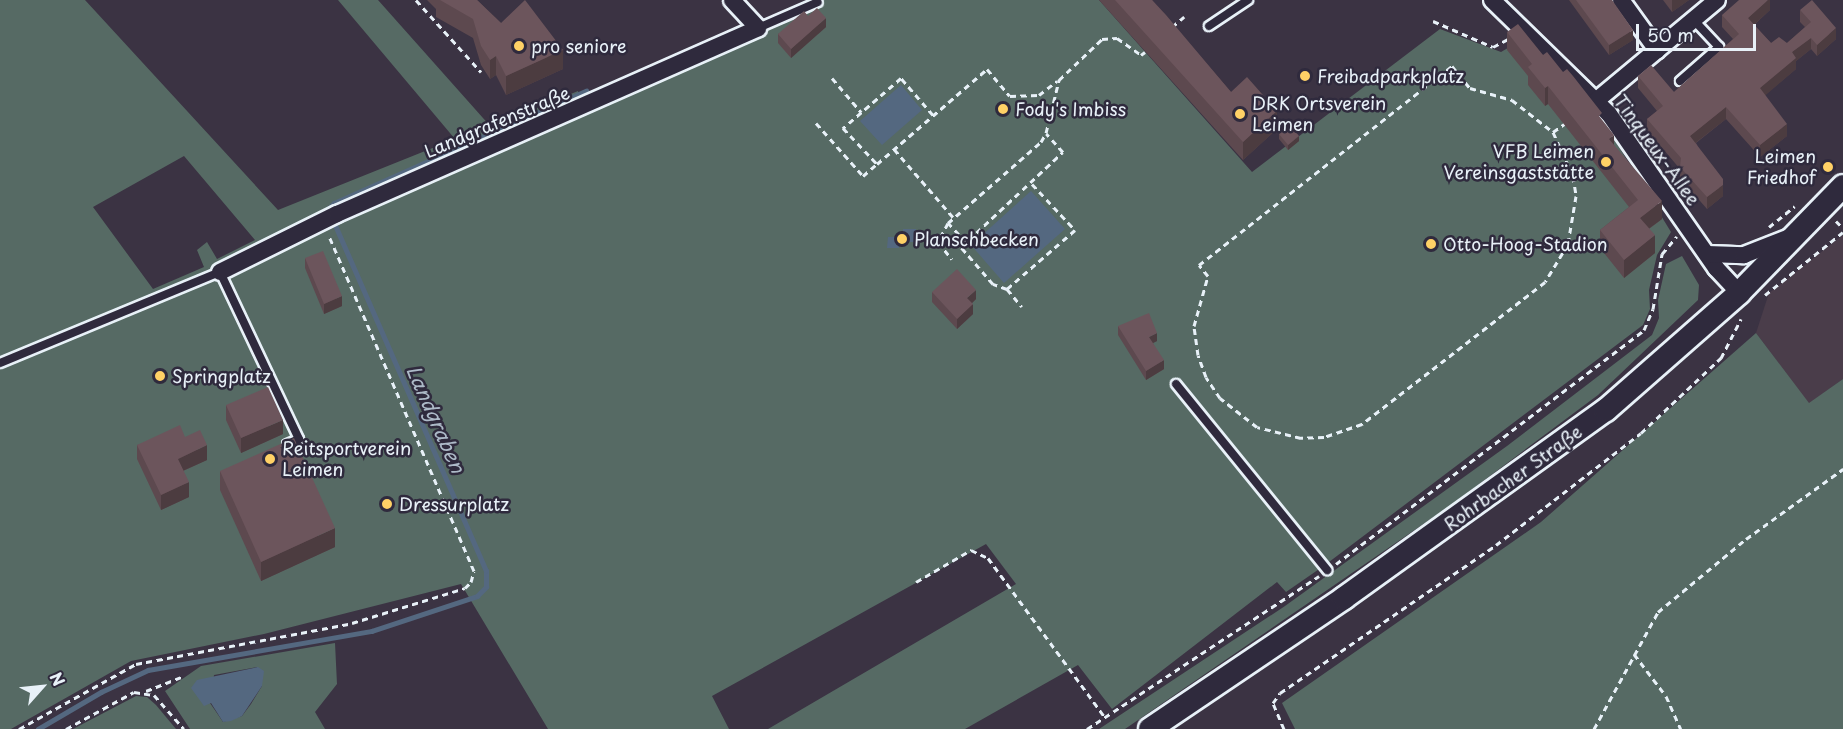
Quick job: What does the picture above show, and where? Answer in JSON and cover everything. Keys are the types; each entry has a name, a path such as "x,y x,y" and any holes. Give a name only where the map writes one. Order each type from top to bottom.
{"main road":[{"name":"Rohrbacher Straße","path":"1150,729 1557,448 1749,296 1798,234 1843,186"}],"street":[{"path":"732,0 758,28"},
{"name":"Tinqueux-Allee","path":"1492,0 1597,100 1707,254 1749,296"},
{"path":"1622,0 1657,50"},
{"path":"1597,100 1717,0"},
{"name":"Landgrafenstraße","path":"220,272 328,218 758,28"},
{"path":"1707,254 1744,255 1798,234"}],"lane":[{"path":"1209,26 1248,0"},
{"path":"758,28 818,2"},
{"path":"1680,81 1719,47 1694,20"},
{"path":"0,363 220,272 299,439 279,448"},
{"path":"1176,384 1327,570"}],"path":[{"path":"416,0 481,72"},
{"path":"1166,33 1184,16"},
{"path":"1433,21 1493,47 1522,30"},
{"path":"816,123 863,176 987,69 1010,96 1039,95 1059,80 1102,39 1117,38 1141,55 1145,52"},
{"path":"1452,66 1470,88 1512,100 1553,132 1573,176 1576,213 1568,244 1545,282 1350,430 1324,437 1285,437 1257,427 1220,398 1206,377 1198,355 1194,326 1208,276 1199,265 1452,66"},
{"path":"832,78 861,112"},
{"path":"877,164 843,128 861,112 901,78 933,115"},
{"path":"952,258 938,242 948,222 1041,142 1046,133 1059,80"},
{"path":"1553,132 1570,120"},
{"path":"1022,307 1007,289 993,284 961,247 1032,184 1063,152 1046,133"},
{"path":"894,149 953,217"},
{"path":"1007,289 1075,230 1032,184"},
{"path":"19,729 136,664 352,623 465,588 471,582 474,571 328,218"},
{"path":"948,222 966,242"},
{"path":"1088,729 1327,570 1486,453 1644,330 1653,309 1662,254 1689,228"},
{"path":"1749,296 1843,232"},
{"path":"1284,729 1273,704 1280,693 1496,545 1641,433 1721,358 1734,327"},
{"path":"1594,729 1651,621 1668,602 1843,469"},
{"path":"916,582 971,550 988,558 1105,717"},
{"path":"1634,654 1666,696 1681,729"},
{"path":"66,729 125,695 144,692 184,676"},
{"path":"144,692 154,695 184,729"}],"shaded area":[{"path":"1843,235 1843,379 1809,404 1756,333 1769,293"}],"green space":[{"path":"0,0 85,0 278,210 455,139 338,0 378,0 491,127 578,91 585,113 819,7 817,0 1099,0 1252,172 1440,29 1501,52 1518,42 1598,113 1671,232 1657,255 1649,290 1650,309 1643,325 1325,565 1286,592 1277,582 1112,709 1078,665 965,729 768,729 1016,584 986,544 712,696 729,729 548,729 461,584 264,634 131,661 11,729 0,729","holes":["184,156 255,240 217,259 207,242 197,250 204,267 153,289 93,207"]},
{"path":"1682,256 1699,285 1698,300 1598,395 1451,505 1125,729 1099,729 1285,606 1507,446 1652,335 1659,318 1658,300 1666,264"},
{"path":"1756,333 1809,403 1843,379 1843,729 1295,729 1282,703 1541,522"},
{"path":"335,643 337,684 315,712 325,729 190,729 165,691 201,666","holes":["257,667 262,686 242,716 223,722 210,703 214,675"]},
{"path":"136,696 147,697 176,729 73,729"}],"water":[{"path":"901,85 922,110 882,145 860,121"},
{"path":"1031,191 1065,229 1004,283 971,245"},
{"name":"Planschbecken","path":"903,229 916,229 916,242 899,242 899,248 887,248 888,237 903,237"},
{"path":"258,667 264,671 262,686 242,716 231,721 223,722 211,703 204,706 191,688 197,680"}],"building":[{"path":"440,0 477,0 501,23 525,0 563,50 506,76 496,56 490,60 481,46 473,19"},
{"path":"1115,0 1152,0 1231,92 1247,77 1277,111 1243,142"},
{"path":"1576,0 1612,0 1633,30 1609,45"},
{"path":"1739,0 1768,0 1748,18 1771,43 1779,37 1787,43 1811,22 1800,10 1812,0 1836,28 1817,45 1811,38 1792,52 1796,58 1760,88 1787,124 1760,145 1726,107 1690,136 1723,179 1723,185 1707,197 1680,167 1681,158 1647,119 1663,106 1638,76 1651,65 1674,92 1739,34 1722,15"},
{"path":"817,8 826,18 791,49 778,34 804,11 808,16"},
{"path":"1518,24 1543,55 1547,52 1563,72 1567,69 1573,76 1602,113 1599,116 1614,135 1609,139 1662,201 1640,218 1655,235 1624,260 1600,230 1638,200 1548,86 1545,88 1528,67 1532,64 1507,32"},
{"path":"1290,125 1299,136 1288,145 1279,134"},
{"path":"323,251 342,296 324,304 305,258"},
{"path":"957,269 976,290 967,298 973,304 957,319 932,292"},
{"path":"1149,313 1157,333 1149,337 1164,360 1146,371 1118,326"},
{"path":"268,387 283,420 241,438 226,405"},
{"path":"180,425 185,437 200,430 207,445 178,459 189,482 161,495 137,445"},
{"path":"294,438 335,528 261,562 220,471"}],"waterway":[{"name":"Landgraben","path":"38,729 101,692 148,670 372,631 477,596 486,587 486,571 328,209 334,203 586,91"}],"place":[{"name":"pro seniore","path":"519,46"},
{"name":"Freibadparkplatz","path":"1305,76"},
{"name":"Fody's Imbiss","path":"1003,109"},
{"name":"DRK Ortsverein Leimen","path":"1240,114"},
{"name":"VFB Leimen Vereinsgaststätte","path":"1606,162"},
{"name":"Leimen Friedhof","path":"1828,167"},
{"name":"Planschbecken","path":"902,239"},
{"name":"Otto-Hoog-Stadion","path":"1431,244"},
{"name":"Springplatz","path":"160,376"},
{"name":"Reitsportverein Leimen","path":"270,459"},
{"name":"Dressurplatz","path":"387,504"}]}
